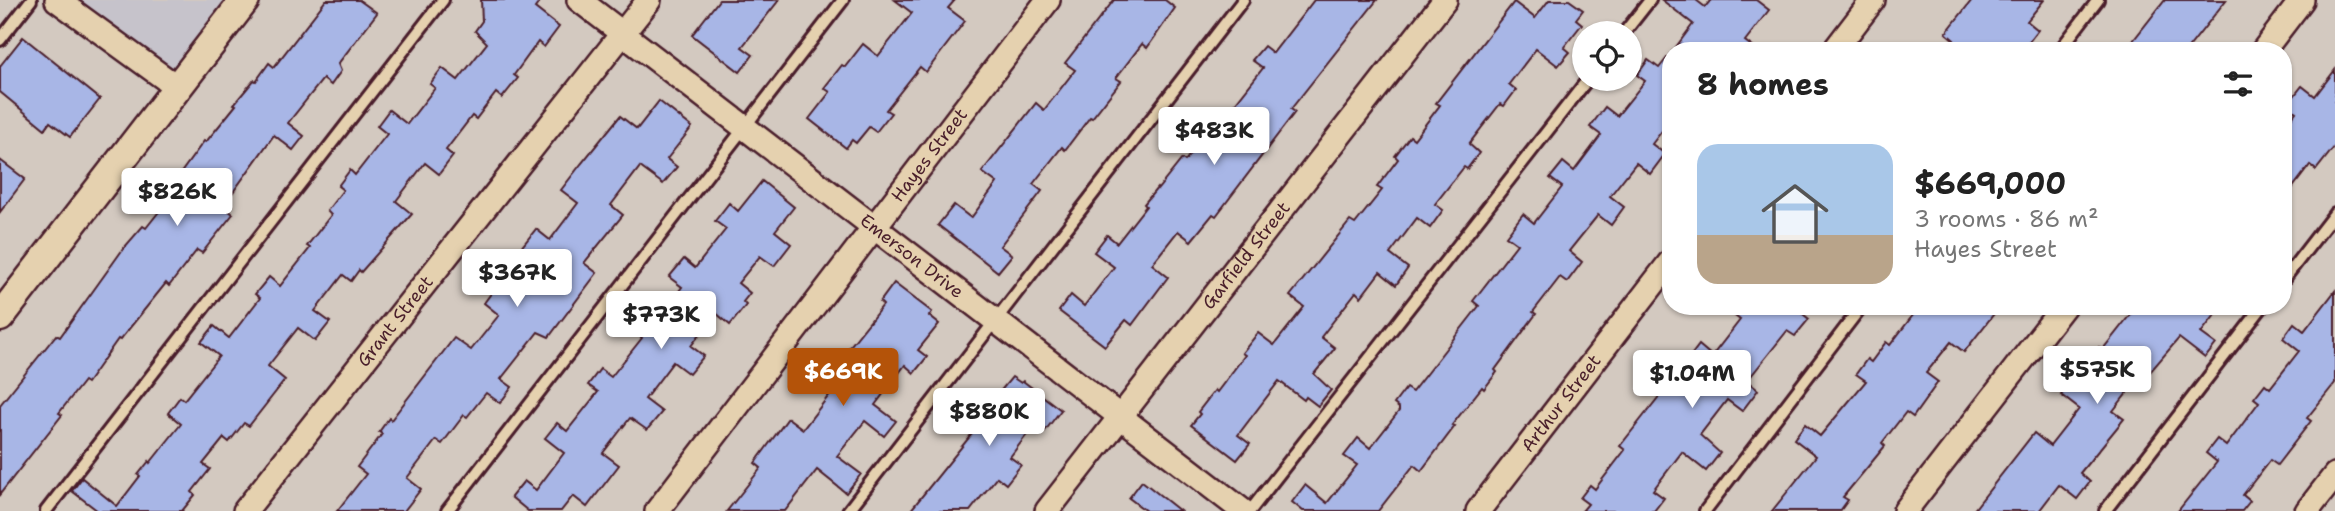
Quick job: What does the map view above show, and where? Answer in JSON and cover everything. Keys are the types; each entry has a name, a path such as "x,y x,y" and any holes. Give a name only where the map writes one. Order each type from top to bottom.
{"street":[{"path":"57,0 177,88"},
{"path":"0,317 245,0"},
{"name":"Emerson Drive","path":"579,0 1243,511"},
{"name":"Grant Street","path":"245,511 649,0"},
{"name":"Hayes Street","path":"657,511 1048,0"},
{"name":"Garfield Street","path":"1047,511 1445,0"},
{"path":"1841,42 1873,0"},
{"path":"2270,42 2302,0"},
{"name":"Arthur Street","path":"1478,511 1662,273"},
{"path":"1905,511 2057,315"},
{"path":"2307,511 2335,475"}],"lane":[{"path":"0,40 31,0"},
{"path":"47,511 443,0"},
{"path":"447,511 843,0"},
{"path":"848,511 1243,0"},
{"path":"1633,21 1650,0"},
{"path":"2066,42 2098,0"},
{"path":"1250,511 1579,91"},
{"path":"2292,269 2335,213"},
{"path":"1705,511 1856,315"},
{"path":"2105,511 2256,315"}],"shaded area":[{"path":"61,0 245,0 178,88"}],"building":[{"path":"326,0 359,0 377,13 338,64 341,71 331,85 323,79 288,123 304,136 293,150 274,135 223,206 233,214 202,253 197,250 169,286 166,283 120,340 118,339 87,383 84,381 59,413 62,415 0,494 0,405 56,335 60,337 123,249 143,226 146,228 177,189 172,185 204,141 206,142 269,63 274,67"},
{"path":"481,0 541,0 535,8 559,27 544,47 538,42 514,75 518,78 502,98 496,93 476,119 472,116 446,150 453,156 439,174 425,163 396,201 412,214 351,281 343,275 315,311 330,322 315,341 298,328 268,366 285,380 249,426 244,423 229,442 224,438 203,464 210,469 192,492 195,495 182,511 98,511 72,491 82,478 117,506 140,476 138,475 181,424 168,413 180,397 184,400 219,356 201,342 214,326 229,338 260,298 255,294 269,277 280,286 310,248 307,246 331,215 327,211 343,190 338,186 350,170 355,175 387,134 377,126 389,110 407,124 435,88 430,84 442,68 458,80 487,43 475,31 482,21"},
{"path":"719,0 779,0 742,47 753,55 740,72 692,35"},
{"path":"895,0 955,0 948,8 965,21 926,72 920,67 886,110 891,113 876,132 869,127 856,143 852,140 846,148 809,119 830,92 824,88 842,65 845,67 863,44 878,56 912,13"},
{"path":"1114,0 1165,0 1175,8 1147,48 1142,44 1116,78 1121,81 1092,118 1090,117 1065,150 1062,147 1033,184 1042,191 1000,246 1012,255 998,272 938,225 954,205 971,218 997,183 982,172 1036,103 1044,110 1075,70 1065,63"},
{"path":"1314,0 1377,0 1291,109 1295,112 1216,216 1213,214 1191,241 1178,231 1152,264 1168,277 1132,325 1126,320 1105,346 1059,311 1071,295 1084,306 1114,267 1094,252 1107,235 1117,243 1157,188 1182,159 1185,161 1226,107 1230,110 1263,68 1252,60 1264,46 1273,53"},
{"path":"1549,0 1569,0 1583,10 1576,19 1578,21 1572,21 1572,37 1564,47 1570,52 1558,66 1536,49 1509,84 1516,90 1504,106 1500,104 1469,144 1479,153 1467,169 1464,167 1435,204 1443,210 1430,228 1417,218 1390,254 1408,268 1396,285 1380,272 1361,297 1356,292 1321,337 1335,348 1314,374 1331,390 1318,406 1306,397 1304,400 1279,381 1238,435 1250,444 1237,460 1191,425 1200,414 1198,412 1215,390 1217,392 1258,333 1274,345 1304,307 1290,296 1350,221 1355,224 1382,190 1377,187 1398,159 1395,156 1410,136 1414,139 1440,105 1436,103 1514,2 1535,18"},
{"path":"1662,0 1696,0 1705,7 1711,0 1756,0 1769,10 1746,42 1680,42 1693,24"},
{"path":"1972,0 2044,0 2027,21 2038,30 2029,42 1953,42 1954,40 1946,33"},
{"path":"2165,0 2226,0 2193,42 2132,42"},
{"path":"23,37 100,99 70,137 50,122 45,129 0,92 0,66"},
{"path":"1648,60 1659,68 1662,64 1662,131 1652,144 1662,152 1662,158 1650,174 1636,163 1610,196 1624,207 1611,225 1598,215 1569,251 1582,262 1567,282 1560,277 1533,312 1536,314 1495,370 1497,372 1452,425 1455,426 1421,471 1414,465 1378,511 1303,511 1292,502 1305,485 1327,503 1357,465 1344,456 1358,438 1370,448 1399,411 1394,404 1406,388 1412,392 1479,306 1473,301 1517,244 1506,236 1523,214 1534,223 1562,187 1550,178 1563,162 1574,171 1601,135 1590,127 1605,107 1617,116 1637,91 1642,91 1645,81 1642,79 1642,68"},
{"path":"2335,70 2335,146 2316,170 2310,165 2292,189 2292,117 2296,112 2292,109 2292,99 2302,86 2315,96"},
{"path":"659,101 692,127 667,159 677,167 663,184 640,167 611,205 623,215 584,263 597,273 549,337 538,332 501,379 512,387 500,403 486,393 467,417 464,415 442,444 436,440 407,478 421,489 404,511 337,511 366,474 357,467 382,434 379,432 454,338 471,350 499,315 484,303 506,273 501,270 514,253 516,254 536,229 550,240 578,203 561,190 581,164 620,116 637,129"},
{"path":"0,160 25,179 0,212"},
{"path":"762,181 794,207 775,231 791,244 774,266 760,256 738,283 750,293 743,302 746,305 730,325 716,313 691,346 704,356 689,374 673,362 645,399 662,412 647,430 630,418 603,453 619,465 587,507 573,496 561,511 528,511 511,497 524,481 536,490 564,453 545,438 557,423 567,431 598,392 588,385 600,369 611,377 642,338 629,327 644,308 658,319 682,287 669,277 684,259 695,268 726,229 715,221 729,203 738,211"},
{"path":"894,283 932,312 929,316 939,324 918,350 927,357 914,373 905,365 875,405 896,421 884,436 865,421 837,456 861,474 846,493 817,470 785,511 727,511 761,468 755,463 788,418 803,429 830,394 827,391 847,366 839,360 883,305 880,302"},
{"path":"2335,291 2335,383 2307,418 2311,421 2277,465 2270,460 2243,495 2250,501 2242,511 2178,511 2217,462 2206,453 2217,439 2226,446 2259,402 2254,398 2265,384 2270,388 2299,351 2283,338 2294,323 2304,331"},
{"path":"1804,315 1809,319 1795,336 1787,331 1747,381 1758,390 1742,411 1727,400 1700,435 1720,453 1706,471 1682,452 1653,490 1664,498 1654,511 1582,511 1588,504 1580,498 1590,485 1595,489 1625,450 1620,446 1699,345 1712,356 1740,320 1735,316"},
{"path":"1913,315 1993,315 1964,352 1951,342 1926,373 1938,382 1913,417 1906,412 1882,443 1885,446 1843,497 1848,500 1840,511 1772,511 1816,456 1794,439 1805,424 1820,436 1866,381 1856,374 1867,359 1871,362 1886,342 1890,345"},
{"path":"2130,315 2215,315 2201,333 2216,344 2205,358 2179,338 2150,372 2146,369 2113,411 2124,419 2080,473 2090,482 2077,499 2059,485 2039,511 1973,511 2034,433 2050,446 2079,409 2061,395 2099,347 2103,349"},
{"path":"1012,377 1021,383 1023,381 1061,410 1045,431 1035,424 1010,457 1021,465 1006,484 997,477 970,511 910,511 980,424 969,415 982,399 989,405"},
{"path":"1142,481 1180,511 1146,511 1129,498"}]}
